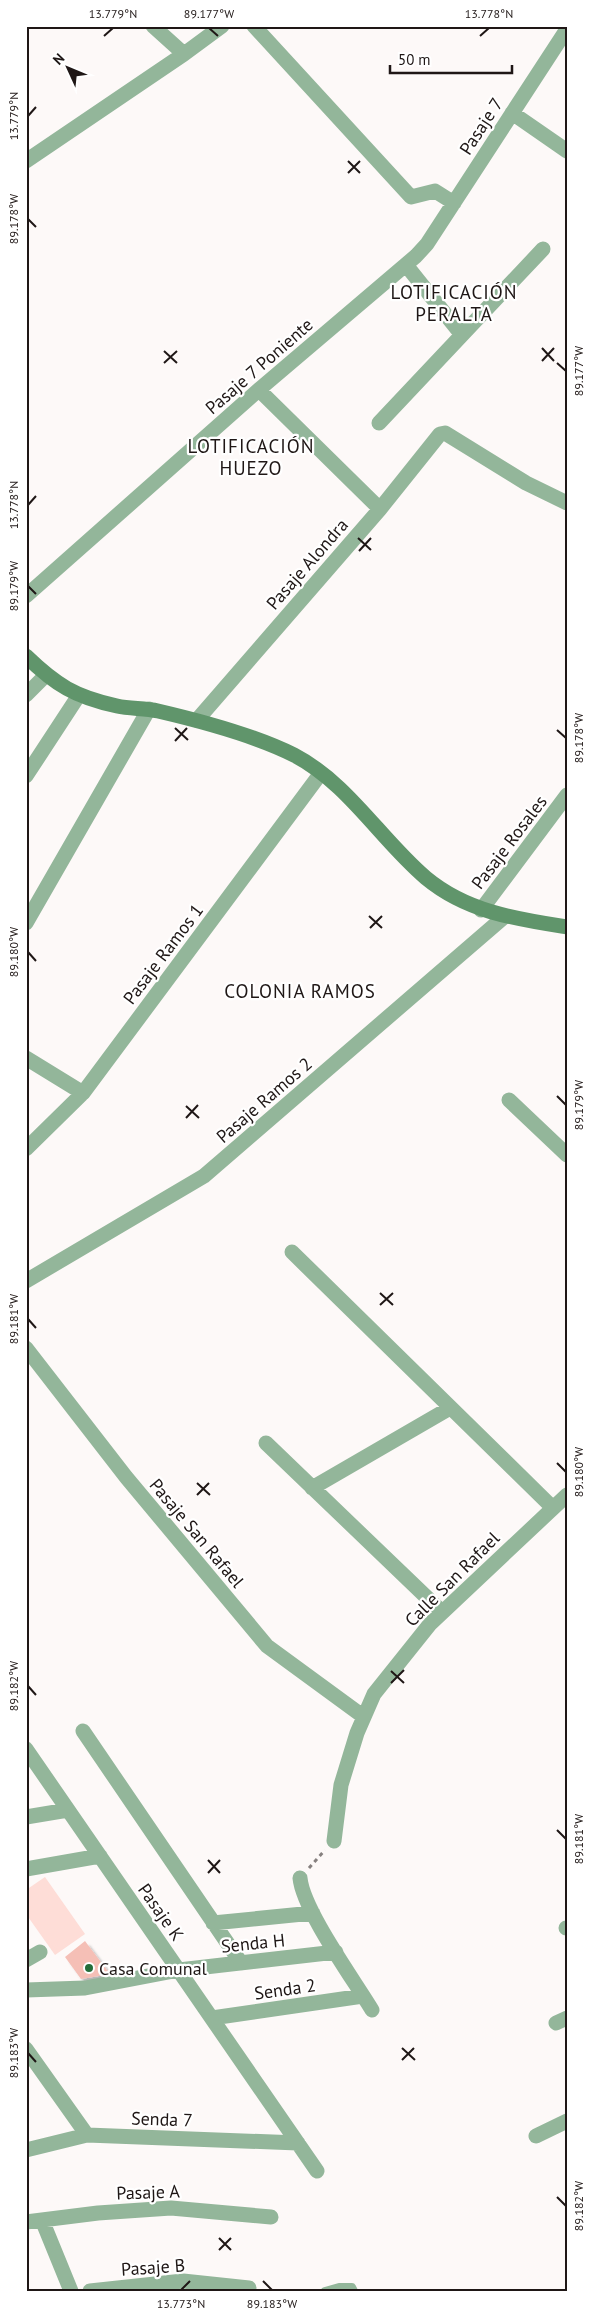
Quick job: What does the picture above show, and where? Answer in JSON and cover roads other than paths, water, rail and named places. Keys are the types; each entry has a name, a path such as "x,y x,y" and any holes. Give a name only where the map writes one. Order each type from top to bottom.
{"street":[{"path":"153,26 184,54"},
{"path":"26,161 184,54 222,26"},
{"path":"254,26 411,197 435,191 454,203"},
{"name":"Pasaje 7","path":"427,244 567,29"},
{"path":"512,113 567,151"},
{"name":"Pasaje 7 Poniente","path":"26,596 259,390 406,265 427,244"},
{"path":"379,423 543,249"},
{"path":"406,265 462,335"},
{"path":"259,390 380,509"},
{"name":"Pasaje Alondra","path":"197,720 380,509 437,437 445,433 526,483 567,503"},
{"path":"26,656 59,686 78,695 118,706 149,709 197,720 295,755 321,773 365,814 427,879 456,898 481,910 504,917 567,927"},
{"path":"26,695 46,675"},
{"path":"26,776 78,695"},
{"path":"26,923 149,709"},
{"name":"Pasaje Ramos 1","path":"26,1149 83,1093 321,773"},
{"name":"Pasaje Rosales","path":"481,910 567,795"},
{"name":"Pasaje Ramos 2","path":"26,1281 204,1176 504,917"},
{"path":"26,1058 83,1093"},
{"path":"509,1100 567,1155"},
{"path":"292,1252 553,1508"},
{"name":"Pasaje San Rafael","path":"26,1348 126,1477 267,1646 364,1717"},
{"path":"312,1488 450,1408"},
{"path":"266,1443 442,1612"},
{"name":"Calle San Rafael","path":"334,1841 342,1785 364,1717 374,1694 430,1624 567,1495"},
{"path":"83,1731 241,1963"},
{"name":"Pasaje K","path":"26,1749 317,2171"},
{"path":"26,1817 68,1810"},
{"path":"26,1869 100,1856"},
{"path":"300,1878 301,1886 313,1913 372,2010"},
{"path":"214,1923 313,1913"},
{"path":"26,1960 40,1952"},
{"name":"Senda H","path":"26,1990 85,1988 179,1970 336,1952"},
{"name":"Senda 2","path":"212,2018 363,1996"},
{"path":"26,2049 88,2135"},
{"path":"536,2136 567,2121"},
{"name":"Senda 7","path":"26,2150 88,2135 298,2143"},
{"name":"Pasaje A","path":"26,2222 98,2213 171,2208 271,2217"},
{"path":"42,2220 71,2291"},
{"name":"Pasaje B","path":"90,2291 183,2281 249,2289"}],"lane":[{"path":"325,2291 339,2287 352,2287 354,2291"}],"place":[{"name":"Casa Comunal","path":"89,1968"}],"district":[{"name":"LOTIFICACIÓN PERALTA","path":"454,303"},
{"name":"LOTIFICACIÓN HUEZO","path":"251,457"},
{"name":"COLONIA RAMOS","path":"300,991"}]}
